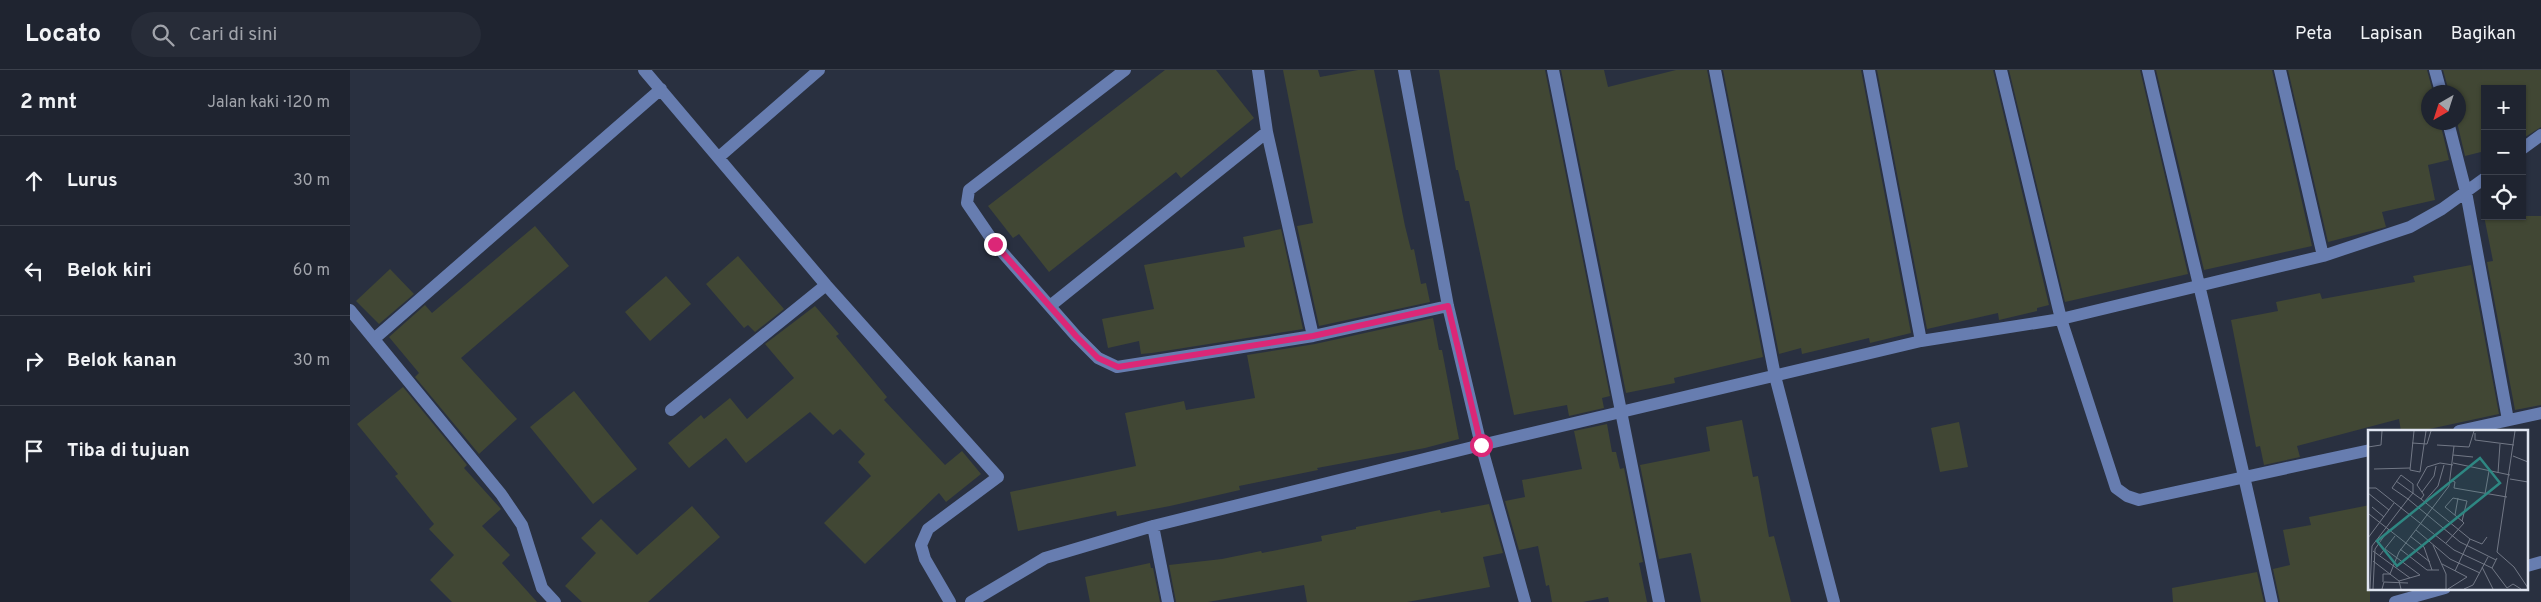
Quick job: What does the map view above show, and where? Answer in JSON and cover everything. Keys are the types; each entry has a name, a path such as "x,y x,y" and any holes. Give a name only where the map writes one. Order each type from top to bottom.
{"street":[{"path":"644,70 826,284 998,477 928,530 921,545 925,559 950,602"},
{"path":"718,157 820,70"},
{"path":"1124,70 969,190 967,203 995,244 1098,358 1118,367 1313,336 1448,306"},
{"path":"1258,70 1267,132 1313,336"},
{"path":"1404,70 1448,306 1481,445 1525,602"},
{"path":"1553,70 1659,602"},
{"path":"1715,70 1775,376 1834,602"},
{"path":"1869,70 1921,341"},
{"path":"2001,70 2061,319 2116,488 2128,496 2139,500 2368,450"},
{"path":"2148,70 2197,285 2245,478 2272,602"},
{"path":"2280,70 2323,256"},
{"path":"2435,70 2438,85"},
{"path":"374,339 661,89"},
{"path":"2450,130 2466,192 2508,420"},
{"path":"1050,306 1267,132"},
{"path":"2526,146 2541,135"},
{"path":"971,602 1045,558 1153,526 1481,445 1921,341 2061,319 2323,256 2410,227 2481,181"},
{"path":"670,410 826,284"},
{"path":"350,310 501,494 522,525 542,588 555,602"},
{"path":"2463,430 2541,413"},
{"path":"1153,526 1168,602"},
{"path":"2528,566 2541,562"},
{"path":"2394,602 2438,590"}],"building":[{"path":"1165,70 1216,70 1254,118 1181,178 1176,172 1049,272 1019,234 1013,238 988,206"},
{"path":"1283,70 1318,70 1320,77 1358,70 1374,70 1405,226 1411,250 1414,249 1421,284 1426,283 1430,302 1319,326 1297,226 1313,223"},
{"path":"1439,70 1545,70 1610,396 1602,398 1604,408 1569,416 1567,405 1514,415 1469,201 1465,201 1458,170 1456,170"},
{"path":"1561,70 1604,70 1608,87 1676,70 1707,70 1763,357 1674,378 1675,383 1626,393"},
{"path":"1723,70 1861,70 1911,333 1870,343 1869,338 1802,354 1801,348 1779,354"},
{"path":"1877,70 1993,70 2049,305 2037,308 2037,311 1999,320 1998,313 1927,329"},
{"path":"2009,70 2140,70 2188,274 2065,302"},
{"path":"2156,70 2272,70 2312,246 2204,270"},
{"path":"2288,70 2427,70 2431,85 2421,85 2421,130 2442,130 2449,160 2428,165 2435,200 2382,212 2386,227 2328,242"},
{"path":"2443,70 2541,70 2541,127 2526,136 2526,85 2481,85 2481,152 2465,156 2459,130 2466,130 2466,85 2447,85"},
{"path":"2526,216 2541,216 2541,405 2515,410 2487,262 2493,261 2485,220 2526,220"},
{"path":"535,226 569,266 461,358 517,419 479,454 415,377 419,373 389,337 425,305 432,313"},
{"path":"1281,229 1303,329 1152,353 1141,354 1139,341 1108,348 1102,319 1154,309 1144,265 1245,247 1243,237"},
{"path":"738,256 784,309 755,332 748,325 744,328 706,284"},
{"path":"2471,265 2499,414 2425,430 2401,430 2399,419 2297,446 2300,457 2264,465 2260,446 2256,447 2231,320 2278,311 2276,302 2320,293 2322,299 2415,282 2413,276"},
{"path":"390,269 414,294 379,324 356,301"},
{"path":"666,276 691,304 650,341 625,312"},
{"path":"815,306 839,334 836,336 887,397 884,400 945,465 962,451 981,474 946,502 939,493 865,564 824,523 871,476 858,462 865,454 840,429 833,435 810,412 746,463 726,438 689,468 668,443 701,415 704,419 730,398 747,419 794,378 765,344"},
{"path":"1433,318 1439,350 1442,350 1459,439 1425,448 1317,468 1318,470 1239,486 1240,490 1170,506 1117,516 1116,511 1018,531 1010,492 1136,466 1125,413 1184,401 1186,410 1255,398 1247,355 1315,344"},
{"path":"403,387 467,465 464,468 501,509 482,526 510,555 502,563 537,602 452,602 430,580 454,555 429,529 434,524 395,476 398,474 357,424"},
{"path":"574,391 637,469 593,504 530,427"},
{"path":"1742,420 1753,477 1758,476 1769,537 1774,536 1791,602 1701,602 1691,553 1659,559 1640,465 1710,451 1706,427"},
{"path":"1959,422 1968,467 1940,472 1931,428"},
{"path":"1607,424 1612,452 1616,452 1620,469 1624,468 1643,562 1639,563 1647,602 1609,602 1608,597 1583,602 1552,602 1549,585 1546,586 1538,546 1519,550 1505,501 1525,497 1522,480 1582,469 1574,431"},
{"path":"1489,504 1503,553 1483,557 1490,587 1407,602 1307,602 1304,585 1208,602 1176,602 1169,565 1222,559 1261,551 1262,553 1322,541 1321,536 1356,529 1356,527 1440,510 1441,513"},
{"path":"2368,505 2368,590 2370,590 2370,602 2280,602 2273,569 2290,565 2283,530 2311,525 2309,517"},
{"path":"692,506 720,537 648,602 582,602 565,586 596,553 581,538 601,519 637,555"},
{"path":"1150,563 1151,568 1153,568 1160,602 1090,602 1085,577"},
{"path":"2257,572 2264,602 2173,602 2172,588"}],"route":[{"path":"995,244 1076,336 1098,358 1118,367 1313,336 1448,306 1481,445"}]}
